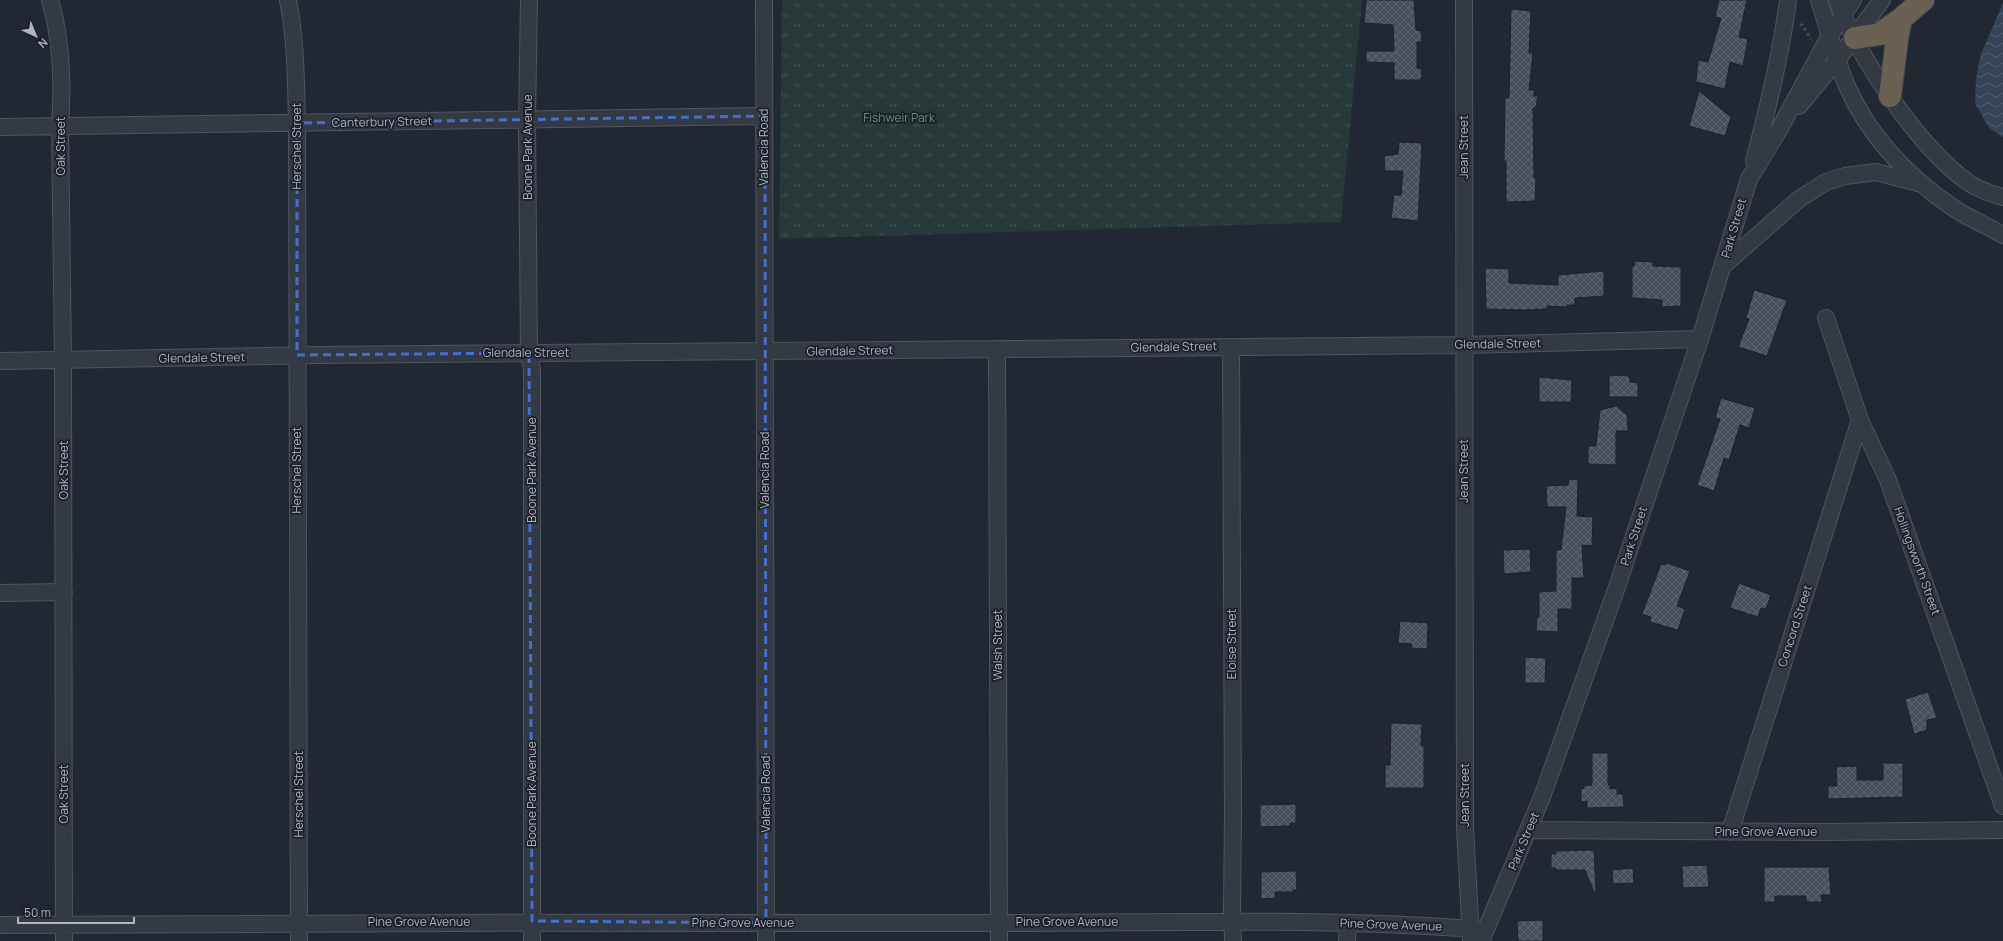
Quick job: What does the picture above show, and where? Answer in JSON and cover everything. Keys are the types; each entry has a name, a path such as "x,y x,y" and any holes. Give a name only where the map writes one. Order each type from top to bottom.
{"highway":[{"path":"1855,38 1880,34 1901,19 1923,0"},
{"path":"1890,96 1901,19"}],"street":[{"name":"Oak Street","path":"50,0 56,21 59,46 61,104 64,592 64,941"},
{"name":"Herschel Street","path":"288,0 295,57 297,123 299,941"},
{"name":"Boone Park Avenue","path":"530,0 527,120 529,353 532,371 532,941"},
{"name":"Valencia Road","path":"764,0 766,941"},
{"name":"Jean Street","path":"1464,0 1465,827 1471,935"},
{"path":"1749,179 1771,98 1785,26 1788,0"},
{"path":"1819,0 1837,60 1847,85 1865,120 1898,163 1920,184 1954,208 2003,235"},
{"name":"Park Street","path":"1484,935 1529,830 1617,587 1724,265 1749,179 1779,130 1830,35 1840,7 1853,0"},
{"name":"Park Street","path":"1779,130 1855,38 1882,0"},
{"path":"1840,7 1855,38 1890,96 1922,138 1952,168 1970,183 1990,193 2003,197"},
{"name":"Canterbury Street","path":"0,127 764,116"},
{"path":"1724,265 1799,199 1826,182 1844,176 1876,172 1920,184"},
{"name":"Hollingsworth Street","path":"1826,318 1860,420 1888,480 2003,806"},
{"name":"Glendale Street","path":"0,361 63,361 297,355 1464,345 1700,339"},
{"name":"Eloise Street","path":"1231,346 1233,941"},
{"name":"Walsh Street","path":"997,349 999,941"},
{"name":"Concord Street","path":"1730,832 1860,420"},
{"path":"0,593 64,592"},
{"name":"Pine Grove Avenue","path":"1529,830 1730,832 2003,830"},
{"name":"Pine Grove Avenue","path":"0,925 532,922 1233,922 1348,923 1484,935"},
{"path":"1347,941 1348,923"}],"path":[{"path":"1795,23 1802,25 1812,41"}],"highlighted area":[{"path":"765,116 766,923 532,921 529,353 297,355 297,123"}],"green space":[{"name":"Fishweir Park","path":"782,0 1362,0 1341,222 779,239"}],"water":[{"path":"2003,3 2003,137 1989,128 1975,103 1976,79 1981,54"}],"building":[{"path":"1366,0 1414,0 1416,30 1421,31 1422,42 1417,42 1417,68 1422,69 1421,80 1394,80 1394,63 1366,62 1366,51 1394,51 1393,25 1364,23"},
{"path":"1719,0 1747,0 1739,37 1748,39 1743,66 1730,62 1725,89 1696,82 1698,60 1708,62 1721,18 1715,17"},
{"path":"1511,9 1531,11 1529,53 1533,53 1529,90 1534,90 1534,96 1538,96 1536,107 1533,108 1534,178 1536,178 1535,201 1506,202 1506,161 1504,161 1505,98 1509,98"},
{"path":"1699,91 1731,117 1725,136 1689,126"},
{"path":"1399,142 1422,143 1418,221 1391,218 1394,195 1401,195 1403,171 1385,171 1384,156 1398,154"},
{"path":"1635,261 1653,262 1653,266 1681,267 1681,306 1662,307 1662,300 1632,298 1632,266 1634,266"},
{"path":"1485,268 1509,269 1509,283 1558,285 1558,275 1604,271 1604,296 1575,298 1575,305 1567,305 1567,307 1547,306 1547,309 1524,310 1486,309"},
{"path":"1754,290 1787,300 1767,356 1738,347 1749,319 1746,318"},
{"path":"1609,375 1629,376 1630,382 1638,383 1638,397 1609,397"},
{"path":"1539,377 1572,380 1571,402 1539,402"},
{"path":"1721,398 1755,408 1749,428 1740,425 1729,460 1724,458 1714,491 1697,485 1720,419 1715,418"},
{"path":"1616,406 1627,415 1628,431 1616,431 1616,465 1588,464 1588,446 1596,446 1600,410"},
{"path":"1569,479 1578,480 1577,516 1593,517 1592,546 1582,545 1584,578 1572,578 1572,609 1558,609 1558,632 1536,631 1537,617 1539,617 1539,592 1556,591 1556,550 1561,550 1566,507 1547,507 1546,486 1568,485"},
{"path":"1530,549 1531,572 1504,574 1503,550"},
{"path":"1667,563 1690,571 1677,606 1685,609 1678,630 1650,622 1651,617 1642,614 1661,564 1666,565"},
{"path":"1739,583 1771,595 1766,609 1761,608 1758,617 1730,608"},
{"path":"1400,621 1428,623 1427,649 1411,648 1412,644 1398,643"},
{"path":"1525,657 1546,658 1545,683 1525,683"},
{"path":"1928,692 1937,718 1927,720 1927,730 1914,734 1905,699"},
{"path":"1391,723 1422,724 1421,746 1424,746 1424,788 1385,788 1385,765 1390,765"},
{"path":"1592,753 1608,753 1608,785 1610,785 1610,789 1617,788 1617,794 1623,794 1624,807 1587,808 1587,801 1581,802 1581,789 1584,788 1584,786 1592,785"},
{"path":"1883,763 1903,763 1903,797 1828,799 1828,786 1837,786 1836,767 1857,766 1857,780 1883,780"},
{"path":"1296,804 1296,823 1290,823 1290,826 1260,827 1260,805"},
{"path":"1594,850 1596,892 1594,892 1585,870 1556,870 1556,868 1551,868 1551,854 1556,854 1556,851"},
{"path":"1707,865 1709,887 1683,888 1682,866"},
{"path":"1764,867 1829,867 1831,895 1821,895 1822,902 1806,902 1806,896 1775,896 1775,902 1764,902"},
{"path":"1633,868 1634,883 1613,884 1612,870"},
{"path":"1296,871 1297,890 1293,890 1293,892 1275,892 1275,898 1261,899 1261,872"},
{"path":"1543,920 1543,941 1518,941 1517,921"}]}
